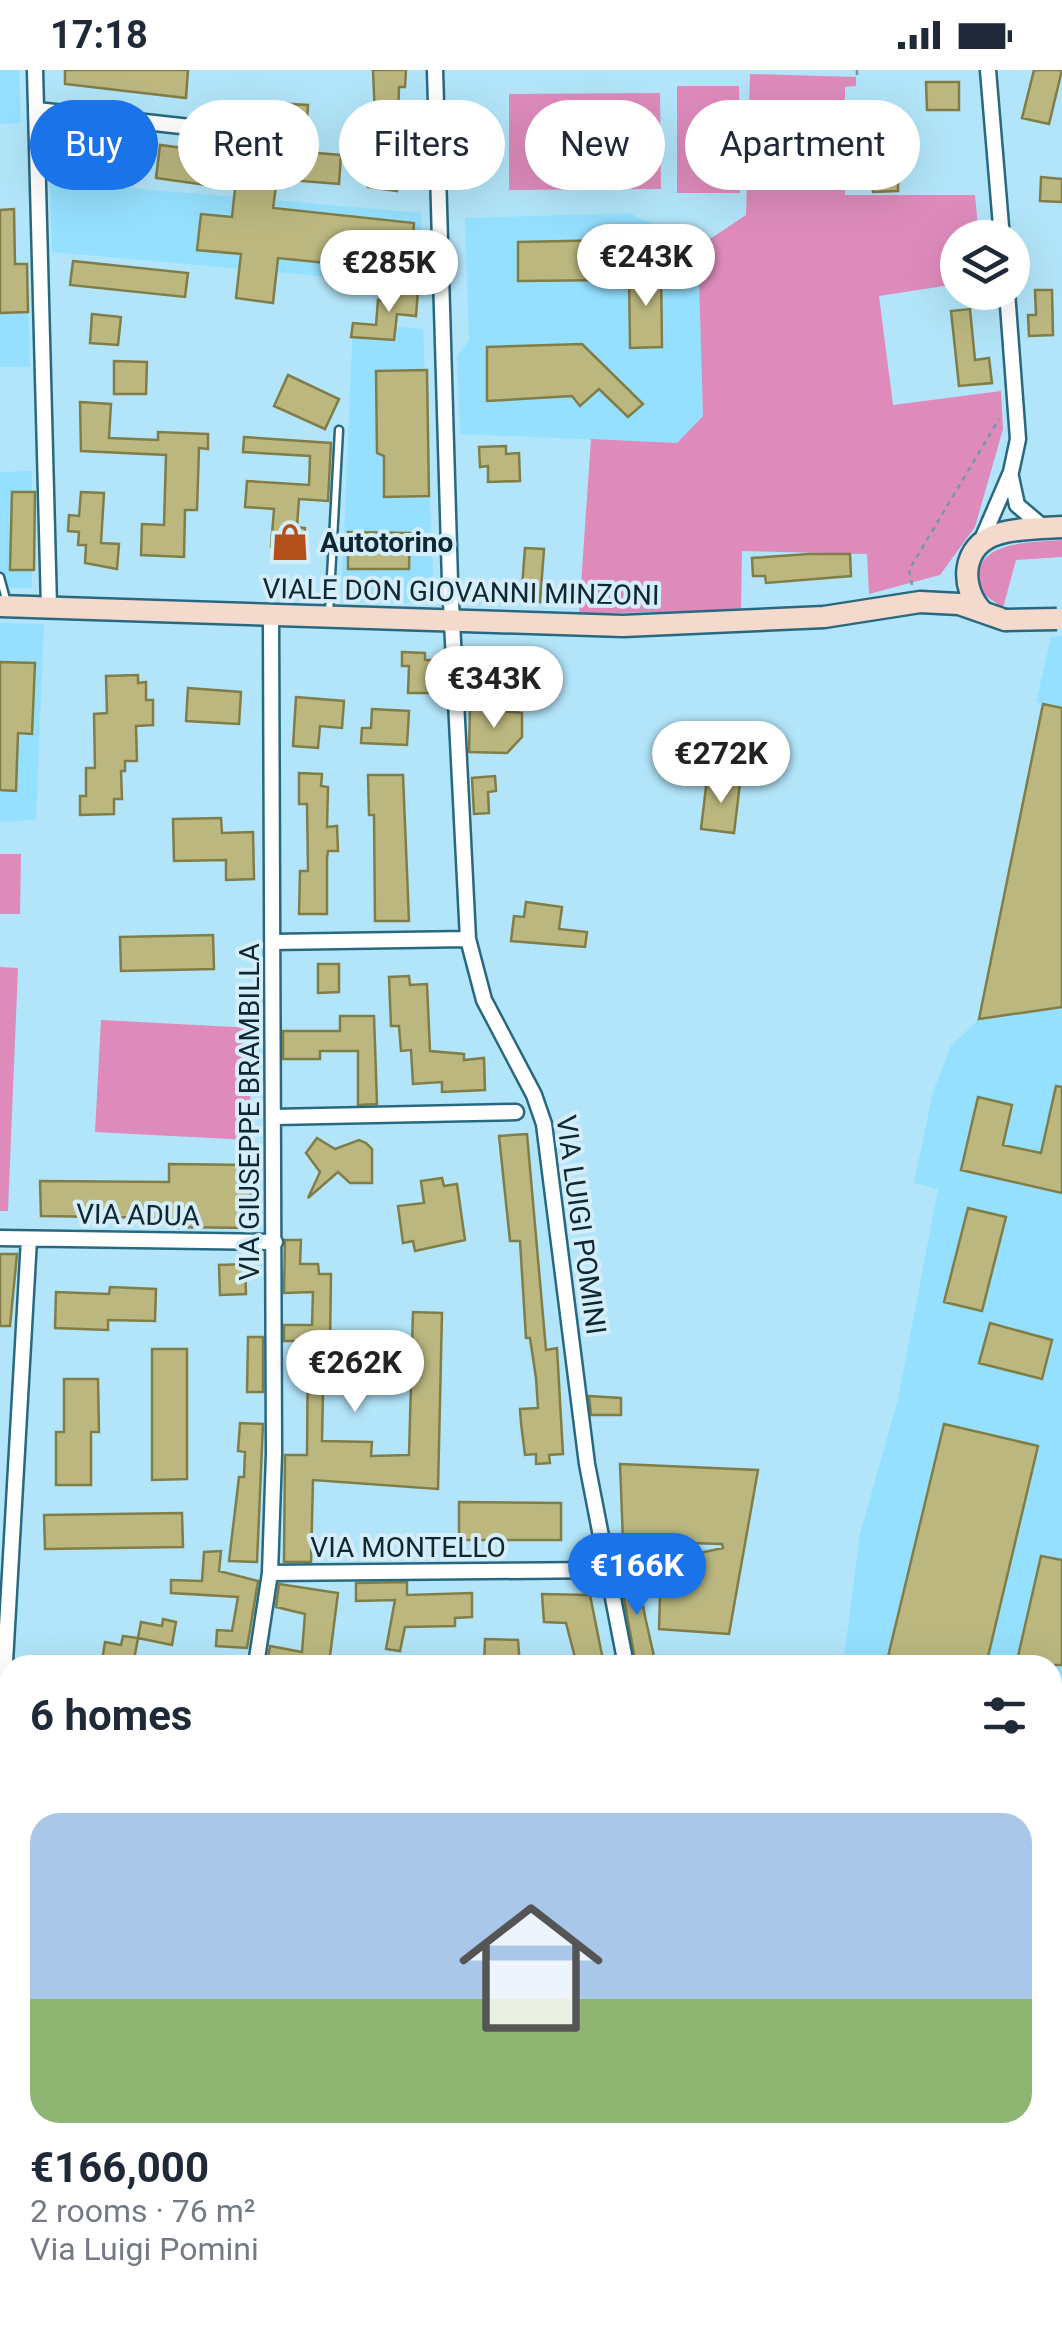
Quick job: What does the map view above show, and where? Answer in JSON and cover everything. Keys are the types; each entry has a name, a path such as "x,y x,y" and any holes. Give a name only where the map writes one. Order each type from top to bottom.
{"street":[{"path":"35,70 36,100"},
{"name":"VIA LUIGI POMINI","path":"435,70 452,623 468,939 480,991 534,1095 544,1124 585,1452 624,1655"},
{"path":"988,70 1000,220"},
{"path":"39,190 49,608"},
{"path":"980,545 1010,472 1019,420 1009,310"},
{"path":"1010,472 1018,505 1053,528"},
{"path":"980,545 1002,533 1053,528"},
{"name":"VIALE DON GIOVANNI MINZONI","path":"4,606 452,623 725,622 837,616 916,595 967,568 980,545"},
{"path":"967,568 969,594 995,617"},
{"name":"VIALE DON GIOVANNI MINZONI","path":"916,595 960,604 995,617 1060,619"},
{"name":"VIA GIUSEPPE BRAMBILLA","path":"258,1655 270,1573 275,1242 271,617"},
{"path":"272,942 468,939"},
{"path":"274,1117 516,1112"},
{"name":"VIA ADUA","path":"0,1238 275,1242"},
{"path":"5,1655 29,1239"},
{"name":"VIA MONTELLO","path":"270,1573 606,1570"}],"lane":[{"path":"329,619 339,430"},
{"path":"0,576 4,606"}],"path":[{"path":"916,595 911,567 1000,416"}],"shaded area":[{"path":"0,70 19,70 21,123 0,124"},
{"path":"750,74 856,77 856,86 845,87 845,100 749,100"},
{"path":"677,86 739,86 739,100 685,100 685,190 740,193 677,193"},
{"path":"660,93 660,100 525,100 525,190 509,190 509,94"},
{"path":"50,190 154,190 421,213 422,285 52,252"},
{"path":"747,190 975,195 977,220 940,220 940,287 879,296 893,405 1001,391 1003,429 975,527 940,575 869,594 867,554 742,551 741,610 579,614 591,439 677,443 703,416 698,247 746,215"},
{"path":"630,213 698,247 703,417 677,443 460,434 457,356 469,341 465,218"},
{"path":"27,264 30,367 0,367 0,265"},
{"path":"353,323 423,329 434,603 341,602"},
{"path":"32,471 32,588 0,587 0,472"},
{"path":"1062,540 1062,557 1016,560 1003,608 982,593 979,576 982,563 990,554 1017,544"},
{"path":"0,623 44,624 36,820 0,822"},
{"path":"1062,636 1062,1655 844,1655 860,1534 898,1399 938,1189 914,1183 933,1092 951,1046 979,1019 1042,705 1036,702 1051,637"},
{"path":"0,854 21,854 20,914 0,914"},
{"path":"0,967 18,968 8,1211 0,1211"},
{"path":"101,1020 254,1028 248,1140 95,1132"}],"building":[{"path":"65,70 188,70 186,98 65,84"},
{"path":"373,70 406,70 405,87 399,87 399,100 374,100"},
{"path":"1034,70 1062,70 1049,124 1022,118"},
{"path":"926,82 959,82 959,110 927,110"},
{"path":"160,145 178,147 178,181 158,178"},
{"path":"319,153 339,155 339,184 319,182"},
{"path":"1041,177 1062,179 1062,202 1040,201"},
{"path":"235,190 275,190 273,208 414,223 412,250 377,252 376,268 278,258 273,303 236,298 241,254 197,250 201,214 232,217"},
{"path":"14,209 15,264 27,264 28,312 0,313 0,210"},
{"path":"614,240 614,280 518,281 518,242"},
{"path":"73,261 188,273 185,297 70,285"},
{"path":"661,270 662,347 630,348 629,271"},
{"path":"387,288 418,290 416,316 397,314 394,340 351,337 353,323 376,325 378,300 386,301"},
{"path":"1035,290 1052,290 1053,335 1029,336 1028,315 1036,315"},
{"path":"970,310 975,360 989,358 992,383 959,386 951,311"},
{"path":"92,314 121,317 118,345 90,343"},
{"path":"582,344 643,404 628,417 599,389 580,406 572,396 487,401 487,347"},
{"path":"114,361 147,362 146,394 114,394"},
{"path":"427,370 429,496 384,497 384,456 377,453 376,371"},
{"path":"288,375 339,399 325,429 274,406"},
{"path":"80,402 111,404 109,438 158,440 158,432 208,434 208,449 199,448 197,510 185,510 184,557 141,555 142,524 164,525 166,455 81,451"},
{"path":"244,437 331,443 328,501 299,499 297,527 305,528 304,549 271,547 274,509 245,507 247,481 309,485 310,456 243,452"},
{"path":"506,446 506,454 519,453 520,481 488,482 488,466 480,467 479,447"},
{"path":"12,492 35,492 34,570 10,570"},
{"path":"81,492 104,493 101,543 119,544 117,569 85,563 86,545 78,545 79,532 68,531 69,515 79,516"},
{"path":"348,532 410,533 409,569 348,569"},
{"path":"525,548 544,549 540,602 521,600"},
{"path":"850,554 851,576 766,583 765,576 753,576 752,558"},
{"path":"402,652 425,653 425,660 435,660 435,693 408,693 409,666 402,666"},
{"path":"0,662 35,663 32,734 18,733 16,791 0,790"},
{"path":"138,675 138,683 146,682 146,700 153,700 153,725 136,726 137,761 125,761 125,771 121,771 122,799 114,799 114,814 80,815 80,796 86,796 86,768 95,768 94,714 107,713 106,676"},
{"path":"188,688 241,692 239,724 186,721"},
{"path":"296,697 344,701 342,728 320,726 318,748 293,746"},
{"path":"1043,704 1062,708 1062,1007 979,1019"},
{"path":"470,708 522,713 522,737 507,753 469,752"},
{"path":"372,709 409,711 407,745 361,743 362,728 371,728"},
{"path":"299,773 322,774 321,786 328,787 327,827 337,826 338,851 328,851 327,858 327,914 299,914 300,871 308,871 307,804 299,804"},
{"path":"368,775 403,775 409,921 375,921 374,815 369,815"},
{"path":"495,776 496,791 488,792 489,813 474,814 472,778"},
{"path":"707,779 740,783 734,833 701,829"},
{"path":"221,818 222,833 253,832 254,879 226,880 226,860 174,861 173,819"},
{"path":"526,902 562,907 559,929 587,932 585,947 511,941 514,916 524,917"},
{"path":"213,935 214,969 121,971 120,937"},
{"path":"318,964 339,964 339,992 318,993"},
{"path":"409,976 410,985 427,984 430,1051 464,1054 464,1060 484,1058 485,1090 442,1092 442,1082 413,1084 411,1050 401,1051 399,1026 391,1026 389,977"},
{"path":"340,1016 374,1016 377,1104 358,1105 358,1051 320,1051 320,1059 283,1059 283,1031 340,1031"},
{"path":"1056,1086 1062,1087 1062,1193 961,1170 978,1097 1012,1105 1003,1145 1041,1153"},
{"path":"527,1134 546,1350 557,1348 563,1454 549,1455 550,1463 536,1464 536,1454 525,1455 521,1423 520,1409 538,1408 536,1378 530,1338 526,1338 520,1241 510,1241 499,1136"},
{"path":"317,1138 335,1149 359,1140 366,1143 372,1149 372,1183 350,1183 338,1172 308,1198 320,1172 306,1153"},
{"path":"169,1164 251,1165 250,1228 168,1227 168,1218 41,1216 40,1181 169,1182"},
{"path":"442,1178 444,1186 457,1184 465,1240 415,1251 413,1241 403,1243 398,1206 424,1203 421,1181"},
{"path":"968,1208 1006,1217 982,1311 944,1302"},
{"path":"285,1240 301,1240 300,1264 318,1264 319,1274 331,1274 330,1341 324,1341 322,1441 372,1442 371,1456 409,1455 413,1312 442,1313 438,1489 313,1480 311,1562 284,1562 285,1455 307,1455 308,1341 284,1341 284,1325 312,1325 313,1292 284,1293"},
{"path":"0,1254 17,1254 10,1326 0,1326"},
{"path":"245,1264 246,1294 220,1295 219,1265"},
{"path":"110,1287 156,1289 155,1321 108,1320 108,1330 55,1328 56,1292 109,1294"},
{"path":"990,1323 1052,1340 1042,1379 979,1363"},
{"path":"248,1337 263,1337 263,1392 247,1392"},
{"path":"152,1349 187,1349 187,1479 152,1480"},
{"path":"64,1379 98,1379 99,1432 91,1432 91,1485 56,1485 56,1432 64,1432"},
{"path":"589,1396 621,1398 621,1415 591,1415"},
{"path":"240,1423 263,1424 257,1562 229,1561 239,1477 244,1477 245,1452 238,1451"},
{"path":"944,1424 1038,1446 988,1655 888,1655"},
{"path":"620,1464 758,1470 729,1634 659,1629 661,1561 723,1548 722,1544 623,1541"},
{"path":"459,1502 561,1503 561,1540 459,1540"},
{"path":"182,1513 183,1547 45,1549 44,1515"},
{"path":"221,1551 219,1571 258,1581 247,1648 216,1646 217,1630 232,1631 238,1597 171,1593 171,1580 202,1581 204,1552"},
{"path":"1041,1556 1062,1560 1062,1655 1018,1655"},
{"path":"635,1567 654,1655 634,1655 619,1571"},
{"path":"407,1582 407,1595 472,1593 472,1617 455,1618 455,1626 405,1627 400,1651 386,1649 395,1600 356,1601 356,1583"},
{"path":"279,1584 338,1593 330,1655 269,1655 270,1646 302,1652 305,1614 276,1607"},
{"path":"542,1594 590,1595 602,1655 574,1655 566,1623 544,1622"},
{"path":"163,1619 176,1622 172,1645 138,1638 141,1622 162,1626"},
{"path":"123,1636 138,1638 135,1655 103,1655 105,1642 121,1645"},
{"path":"485,1639 518,1640 519,1655 484,1655"}],"place":[{"name":"Autotorino","path":"290,542"}]}
